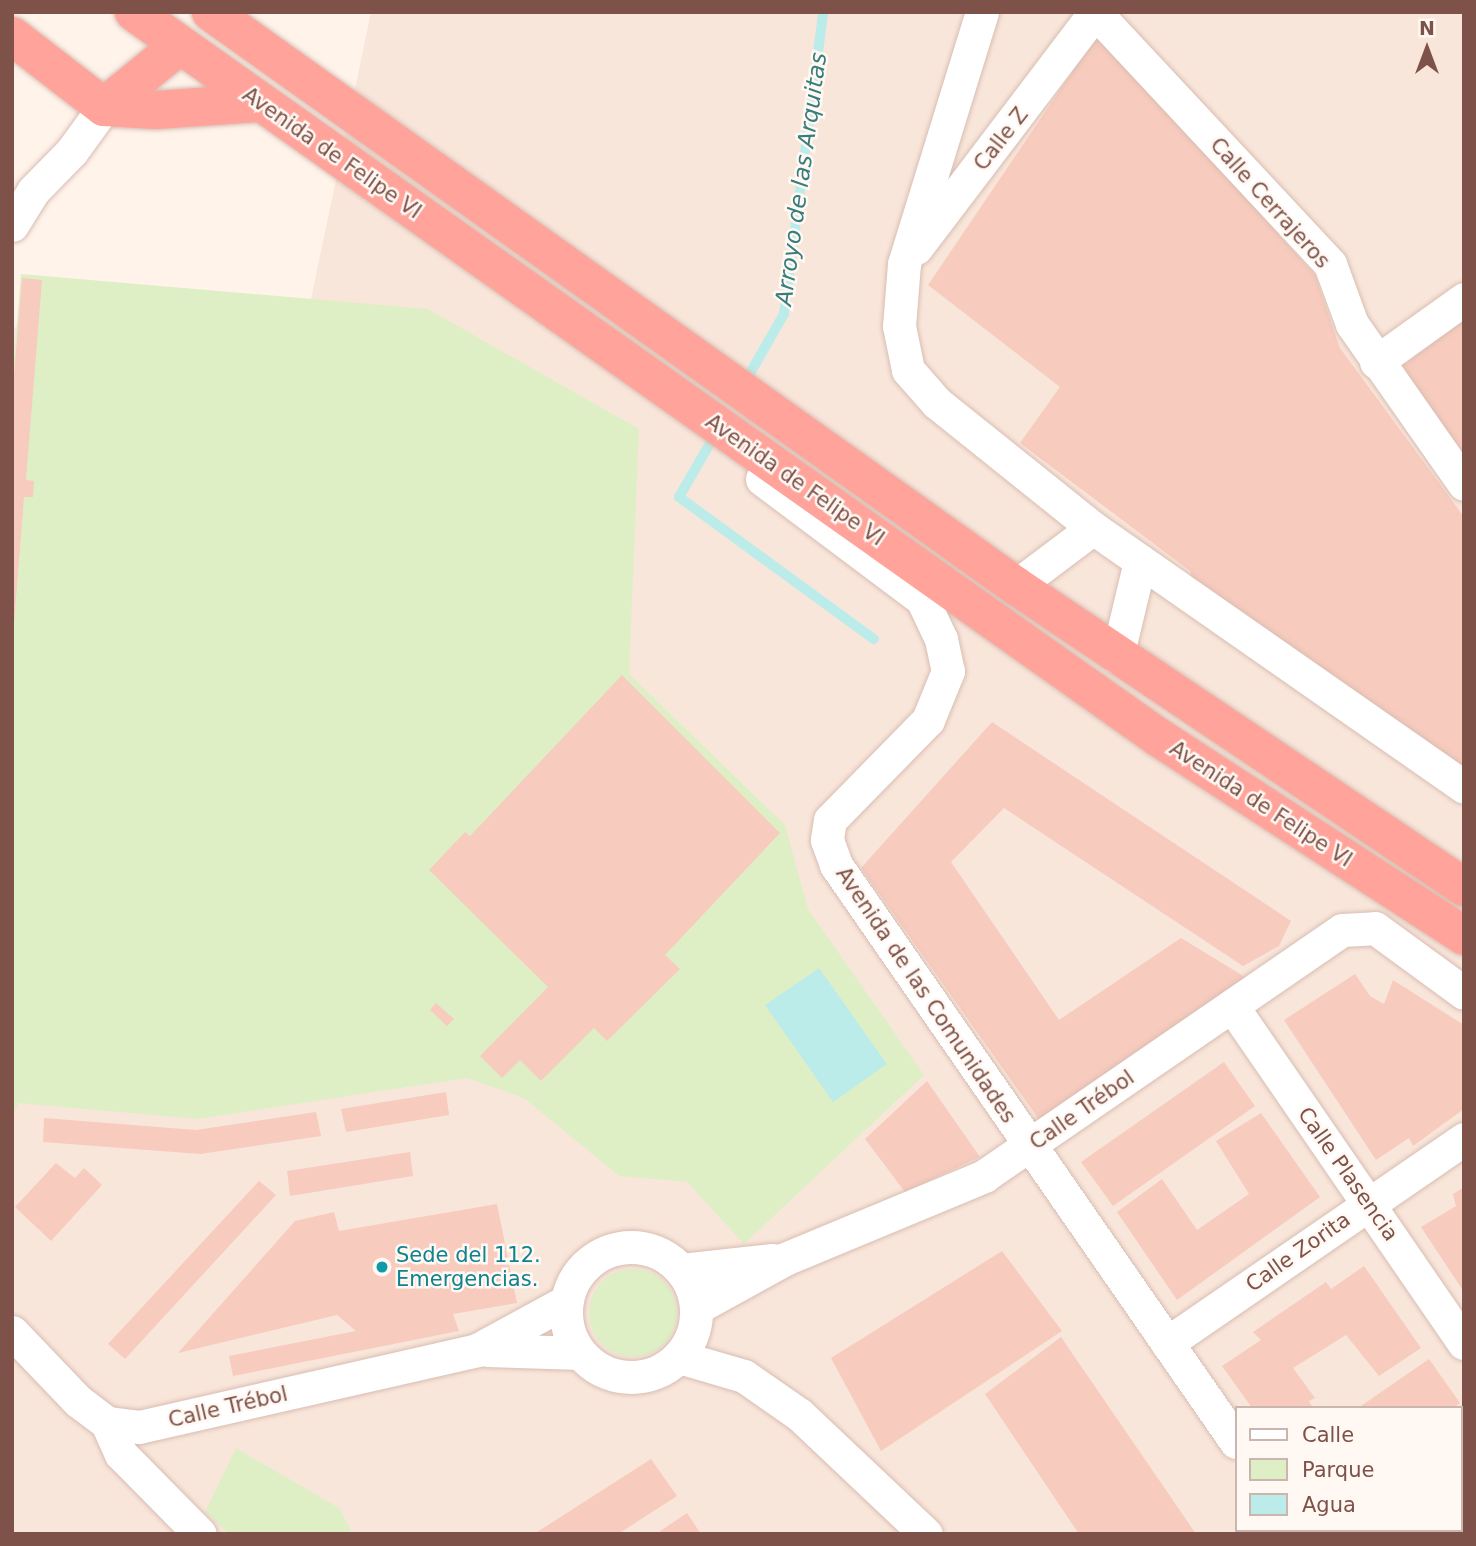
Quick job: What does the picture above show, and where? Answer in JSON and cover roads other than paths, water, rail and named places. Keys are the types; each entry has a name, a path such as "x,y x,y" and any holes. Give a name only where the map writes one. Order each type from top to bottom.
{"highway":[{"name":"Avenida de Felipe VI","path":"134,12 257,103 689,404 1158,737 1464,936"},
{"name":"Avenida de Felipe VI","path":"211,12 1117,657 1464,887"},
{"path":"12,36 104,107 156,110 257,103 259,47 242,12"},
{"path":"104,107 180,45"}],"street":[{"path":"982,12 904,264 899,326 908,370 937,403 1093,528 1464,787"},
{"name":"Calle Z","path":"904,264 1095,12"},
{"name":"Calle Cerrajeros","path":"1095,12 1330,264 1352,324 1376,362 1464,484"},
{"path":"12,225 33,191 72,150 104,107"},
{"path":"1376,362 1464,299"},
{"name":"Avenida de las Comunidades","path":"689,404 758,475 922,599 941,639 948,671 928,720 830,820 827,840 836,865 1234,1439"},
{"path":"1016,586 1093,528"},
{"path":"1117,657 1140,561"},
{"name":"Calle Trébol","path":"695,1315 785,1259 951,1193 1030,1147 1342,930 1359,926 1375,928 1464,993"},
{"name":"Calle Plasencia","path":"1232,1006 1464,1343"},
{"name":"Calle Zorita","path":"1167,1343 1464,1139"},
{"path":"695,1315 679,1357 651,1374 632,1377 595,1366 580,1353 568,1328 566,1301 584,1266 612,1250 650,1250 681,1270 695,1315 744,1376 800,1415 926,1534"},
{"name":"Calle Trébol","path":"681,1270 785,1259"},
{"name":"Calle Trébol","path":"477,1350 566,1301"},
{"path":"12,1332 78,1401 107,1423 121,1454 200,1534"},
{"name":"Calle Trébol","path":"107,1423 139,1427 477,1350 580,1353"},
{"path":"679,1357 744,1376"}],"water":[{"path":"819,968 887,1064 833,1102 765,1005"}],"waterway":[{"name":"Arroyo de las Arquitas","path":"744,384 784,314 823,12"},
{"name":"Arroyo de las Arquitas","path":"716,433 679,497 874,639"}],"place":[{"name":"Sede del 112. Emergencias.","path":"382,1267"}]}
